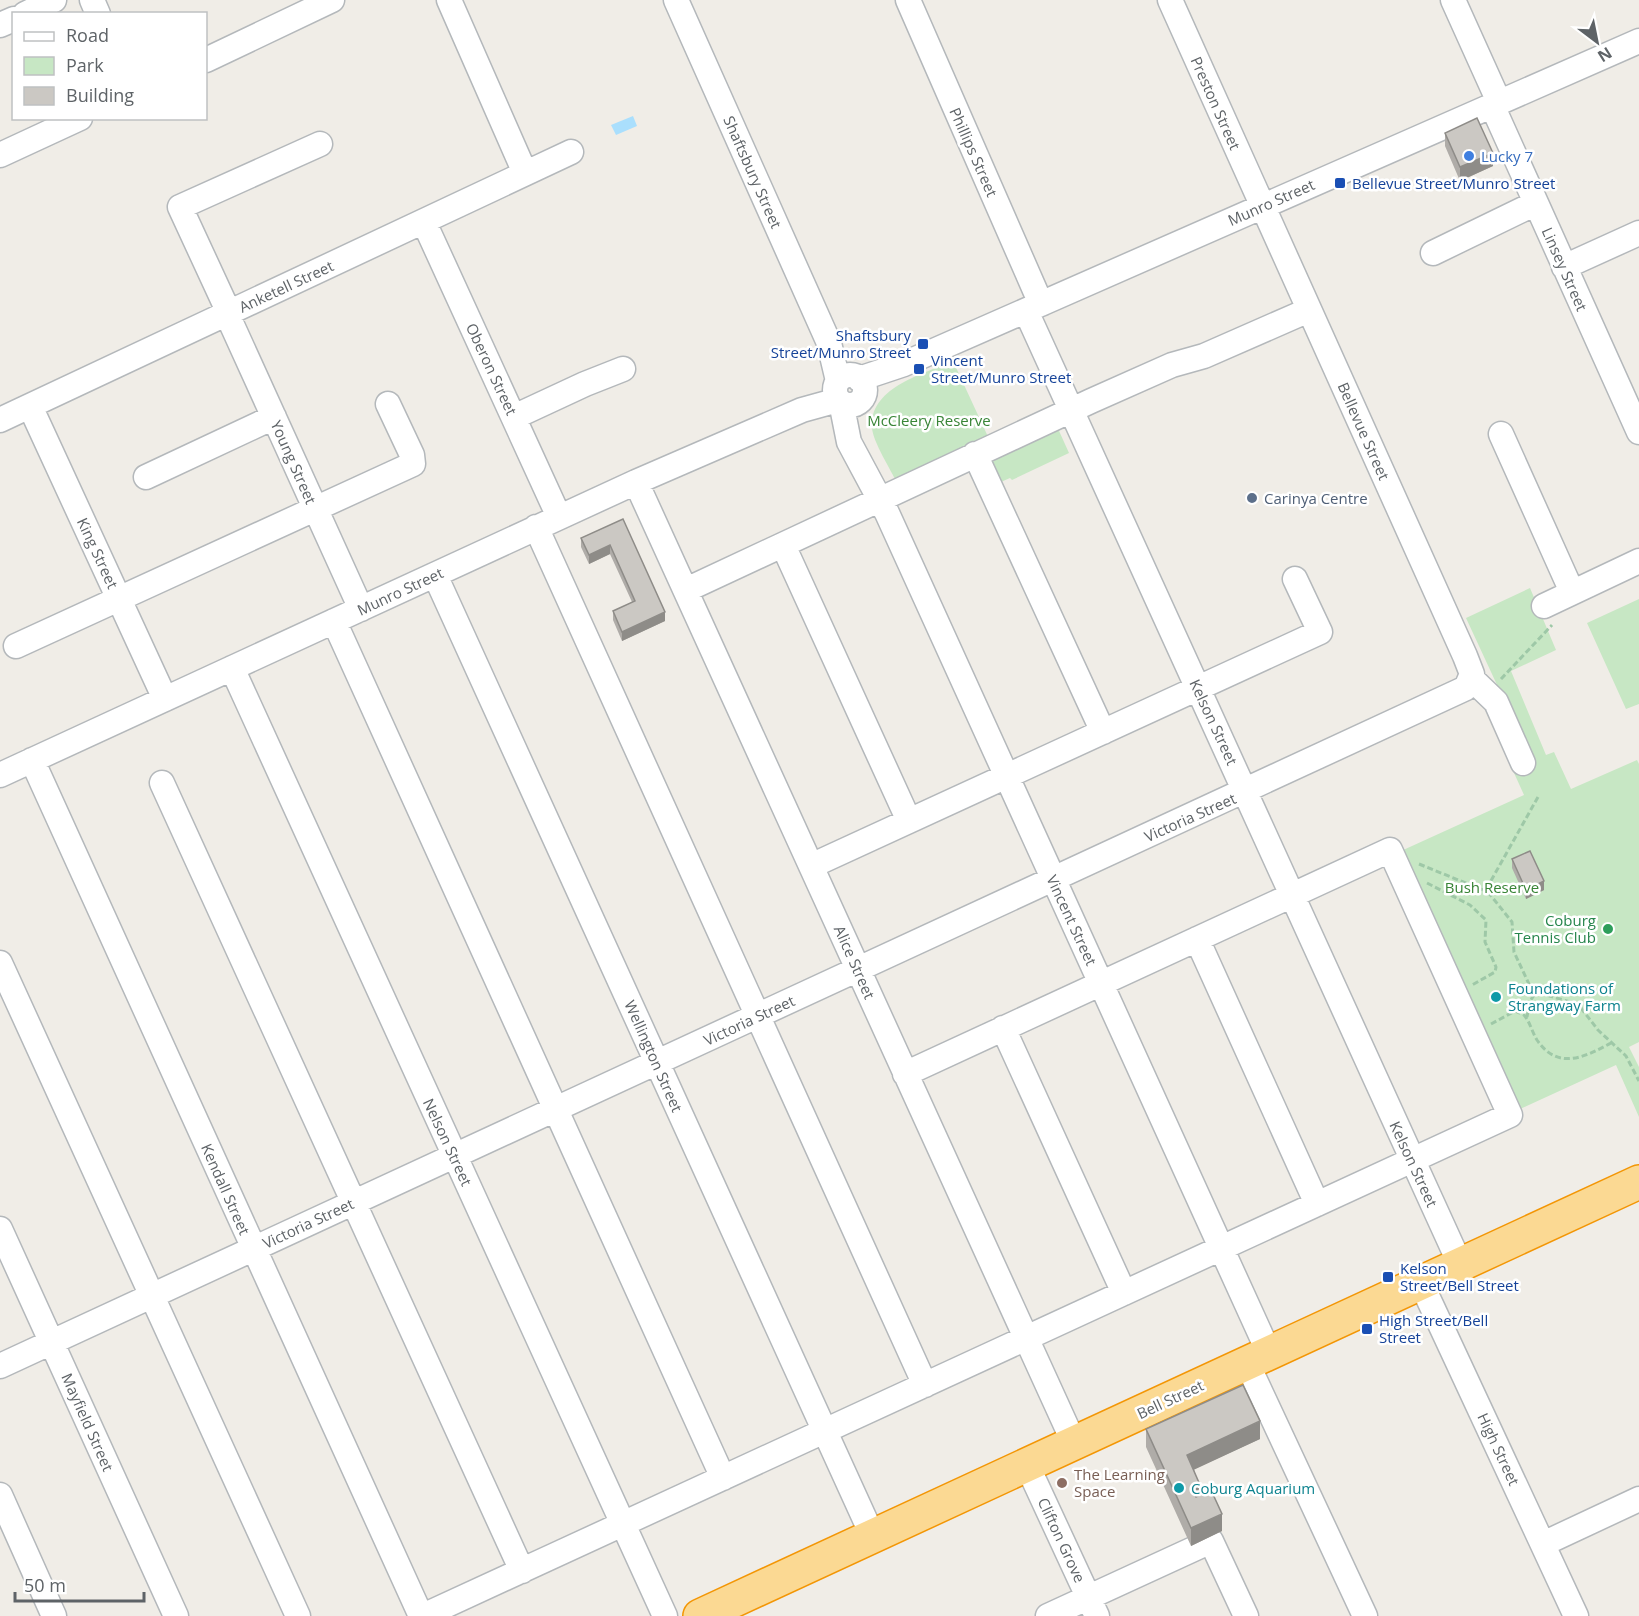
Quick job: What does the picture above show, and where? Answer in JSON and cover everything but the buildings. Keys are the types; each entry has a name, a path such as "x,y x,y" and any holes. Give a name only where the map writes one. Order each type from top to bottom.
{"highway":[{"name":"Bell Street","path":"700,1616 1639,1182"}],"street":[{"path":"29,12 54,0"},
{"path":"207,60 331,0"},
{"path":"449,0 525,173"},
{"name":"Shaftsbury Street","path":"676,0 849,390"},
{"name":"Phillips Street","path":"908,0 1034,307"},
{"name":"Preston Street","path":"1170,0 1262,206"},
{"name":"Linsey Street","path":"1453,0 1536,203 1639,432"},
{"name":"Munro Street","path":"0,775 636,482 1639,41"},
{"path":"0,155 76,120"},
{"name":"Young Street","path":"320,144 180,207 361,609"},
{"name":"Anketell Street","path":"0,420 571,152"},
{"path":"1433,253 1536,203"},
{"name":"Bellevue Street","path":"1262,206 1468,668"},
{"name":"Oberon Street","path":"424,222 559,517"},
{"path":"1564,267 1639,233"},
{"name":"Kelson Street","path":"1034,307 1071,411 1460,1264"},
{"path":"686,590 783,545 878,492 975,454 1172,364 1204,356 1309,310"},
{"path":"514,417 623,369"},
{"name":"Vincent Street","path":"849,390 849,442 878,492 1221,1247 1258,1358 1365,1616"},
{"path":"16,646 119,598 215,549 315,508 412,464 412,455 388,404"},
{"name":"King Street","path":"30,406 165,699"},
{"path":"146,477 274,417"},
{"path":"1501,434 1572,592"},
{"path":"975,454 1103,732"},
{"name":"Alice Street","path":"636,482 1074,1443"},
{"path":"536,527 925,1385"},
{"path":"783,545 909,821"},
{"path":"1548,615 1572,592 1639,561"},
{"name":"Wellington Street","path":"435,575 873,1537"},
{"path":"812,866 1320,632 1295,579"},
{"path":"334,621 723,1478"},
{"name":"Nelson Street","path":"232,668 665,1616"},
{"path":"1468,668 1493,699 1523,763"},
{"name":"Victoria Street","path":"0,1366 1460,692 1468,668"},
{"name":"Kendall Street","path":"32,760 422,1616"},
{"path":"162,783 522,1571"},
{"path":"422,1616 1510,1115 1390,850 905,1074"},
{"path":"1197,939 1317,1204"},
{"path":"0,963 298,1616"},
{"path":"1004,1028 1124,1293"},
{"name":"Mayfield Street","path":"0,1229 176,1616"},
{"name":"High Street","path":"1421,1283 1576,1616"},
{"name":"Clifton Grove","path":"1027,1464 1093,1607"},
{"path":"0,1495 54,1616"},
{"path":"1543,1544 1638,1504"},
{"path":"1048,1616 1093,1607 1211,1541 1246,1616"}],"path":[{"path":"1493,699 1498,690 1497,684 1548,615"},
{"path":"1488,892 1488,886 1538,797"},
{"path":"1395,861 1467,881 1488,892 1512,922 1517,961 1523,975 1537,991 1574,1003 1626,1056 1639,1081"},
{"path":"1395,861 1470,905 1484,916 1485,942 1496,967 1493,975 1472,985 1471,989"},
{"path":"1527,1018 1530,1001 1537,991"},
{"path":"1487,1023 1490,1024 1515,1011 1527,1018 1545,1050 1555,1056 1581,1059 1611,1043"}],"green space":[{"name":"McCleery Reserve","path":"953,361 990,441 897,483 873,434 873,414 879,402 900,384"},
{"path":"1055,422 1069,453 1012,480 1010,478 994,485 984,455"},
{"name":"Bush Reserve","path":"1530,588 1556,650 1511,671 1546,755 1554,752 1571,789 1637,760 1639,764 1639,1042 1629,1047 1639,1067 1639,1117 1616,1065 1518,1110 1401,851 1524,795 1482,702 1490,697 1498,687 1466,618"},
{"path":"1639,599 1639,704 1626,709 1587,623"}],"water":[{"path":"633,116 637,126 616,135 611,125"}],"place":[{"name":"Lucky 7","path":"1469,156"},
{"name":"Bellevue Street/Munro Street","path":"1340,183"},
{"name":"Shaftsbury Street/Munro Street","path":"923,344"},
{"name":"Vincent Street/Munro Street","path":"919,369"},
{"name":"Carinya Centre","path":"1252,498"},
{"name":"Coburg Tennis Club","path":"1608,929"},
{"name":"Foundations of Strangway Farm","path":"1496,997"},
{"name":"Kelson Street/Bell Street","path":"1388,1277"},
{"name":"High Street/Bell Street","path":"1367,1329"},
{"name":"The Learning Space","path":"1062,1483"},
{"name":"Coburg Aquarium","path":"1179,1488"}]}
